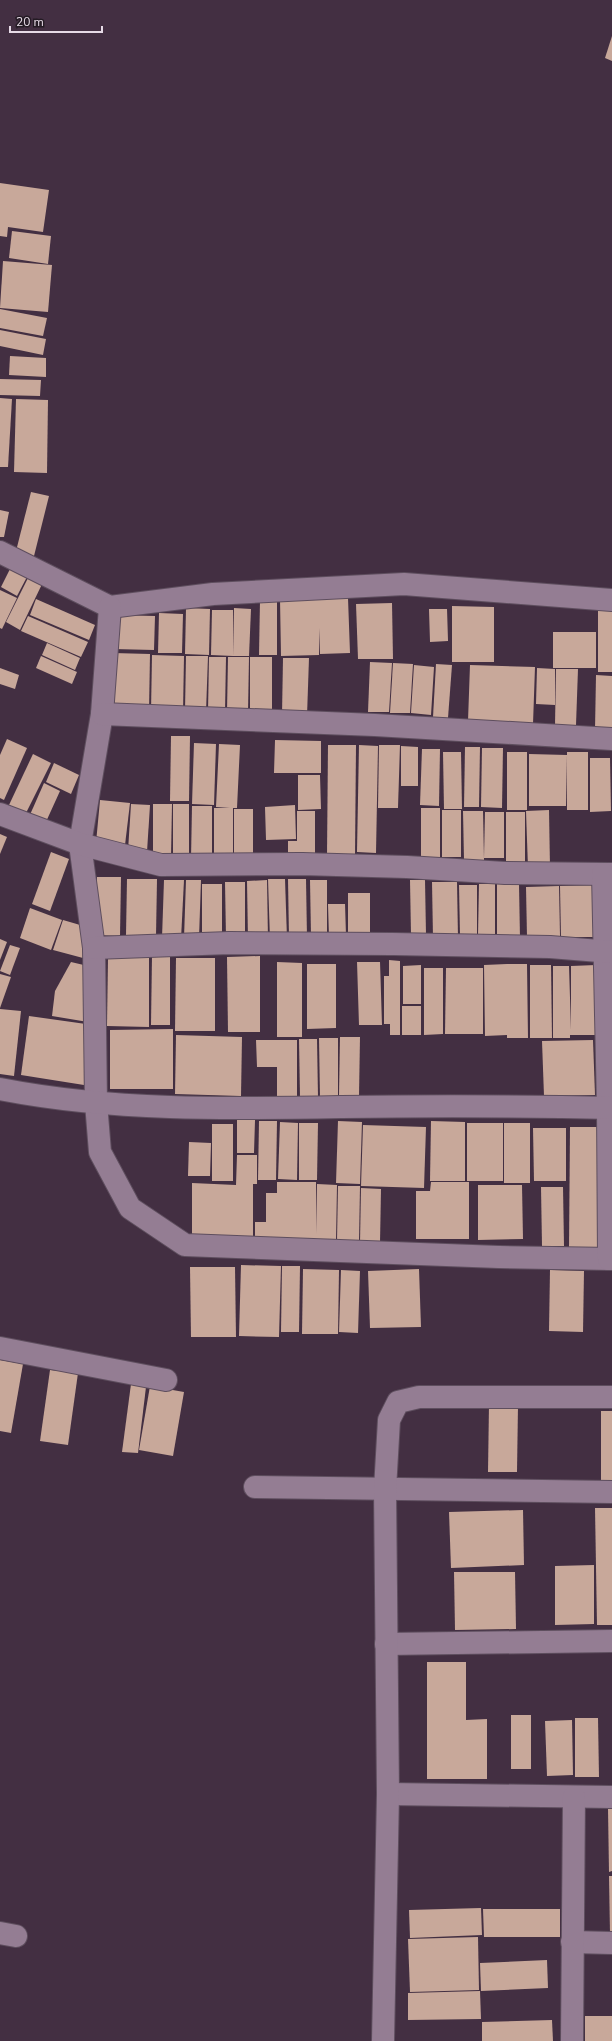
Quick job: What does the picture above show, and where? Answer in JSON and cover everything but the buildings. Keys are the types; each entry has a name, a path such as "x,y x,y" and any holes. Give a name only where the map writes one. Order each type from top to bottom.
{"street":[{"path":"0,552 110,607 213,594 404,584 612,600"},
{"path":"0,814 80,844 161,865 302,864 505,872 607,874 610,1259 499,1257 185,1245 130,1208 100,1152 96,1104 94,948 80,844 102,714 110,607"},
{"path":"102,714 375,725 612,739"},
{"path":"94,948 229,943 393,944 550,947 608,952"},
{"path":"0,1089 96,1104 208,1109 366,1107 610,1108"},
{"path":"0,1348 166,1380"},
{"path":"383,2041 388,1794 385,1489 389,1420 398,1402 419,1397 612,1398"},
{"path":"256,1487 612,1492"},
{"path":"386,1644 612,1641"},
{"path":"388,1794 612,1797"},
{"path":"572,2041 574,1797"},
{"path":"572,1942 612,1943"}]}
